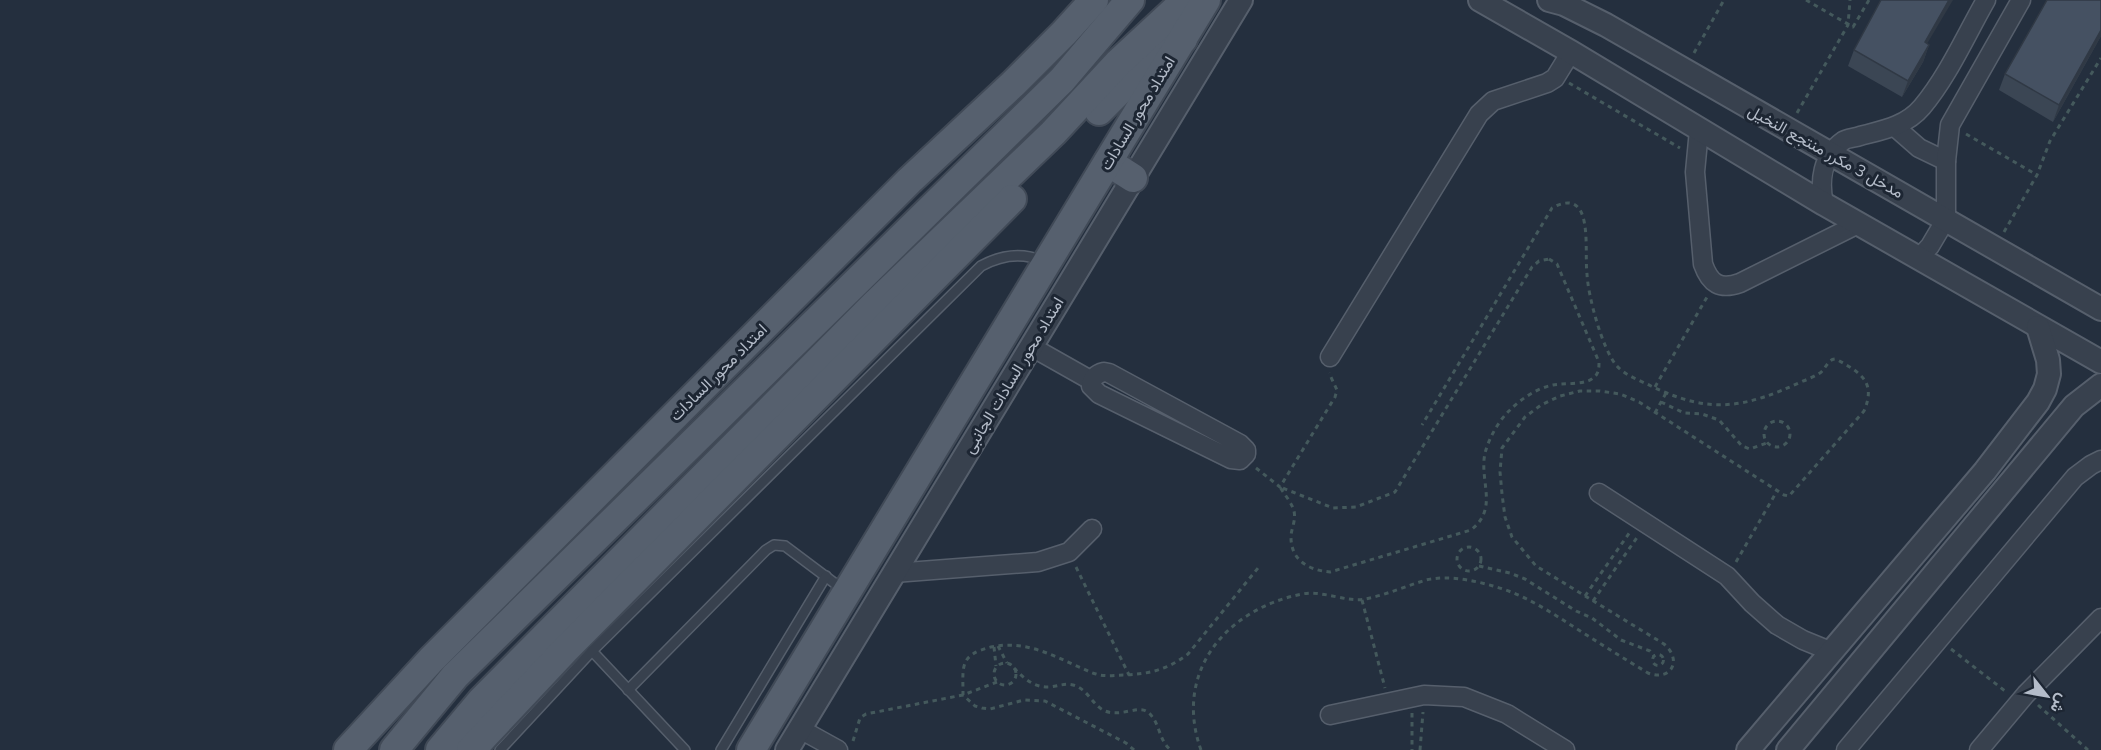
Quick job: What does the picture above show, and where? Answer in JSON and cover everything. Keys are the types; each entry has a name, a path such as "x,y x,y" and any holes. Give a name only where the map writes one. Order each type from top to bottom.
{"main road":[{"name":"امتداد محور السادات","path":"348,750 431,660 884,206 1065,33 1094,0"},
{"path":"394,750 455,676 1062,80 1130,0"},
{"path":"440,750 482,699 874,305 1053,133 1118,63 1186,0"},
{"name":"امتداد محور السادات","path":"751,750 837,584 1047,263 1206,0"},
{"path":"471,750 573,641 1122,88 1160,55 1183,39"},
{"path":"1108,162 1133,178"}],"street":[{"path":"1065,33 1085,0"},
{"name":"امتداد محور السادات الجانبى","path":"787,750 1241,0"},
{"path":"1480,0 1824,204 2101,362"},
{"name":"مدخل 3 مكرر منتجع النخيل","path":"1549,0 1563,4 1606,25 1995,248 2091,292 2101,309"},
{"path":"1824,204 1821,178 1831,153 1844,141 1895,127 1922,108 1986,0"},
{"path":"1919,258 1930,246 1946,219 1946,161 1950,125 2021,0"},
{"path":"1330,357 1479,114 1493,101 1554,78 1571,52"},
{"path":"1895,127 1919,148 1946,161"},
{"path":"1699,130 1696,191 1703,264 1707,274 1715,283 1722,286 1740,283 1860,223"},
{"path":"1748,750 1985,471 2038,402 2049,374 2048,360 2038,327"},
{"path":"1030,346 1092,381 1099,373 1109,373 1240,444 1246,450 1244,458"},
{"path":"1771,722 1791,746 2074,406 2086,394 2101,385"},
{"path":"1846,750 2075,477 2101,460"},
{"path":"1985,471 2004,488"},
{"path":"1599,493 1728,576 1776,625 1803,640 1830,651"},
{"path":"894,573 1026,564 1069,552 1092,530"},
{"path":"1979,750 2023,698 2101,618"},
{"path":"1330,716 1418,697 1464,697 1482,702 1507,714 1566,750"},
{"path":"800,729 838,750"}],"lane":[{"path":"500,750 592,651 981,266 993,259 1015,255 1047,263"},
{"path":"628,690 770,547 779,544 785,546 837,584 721,750"},
{"path":"592,651 685,750"}],"path":[{"path":"1685,71 1724,0"},
{"path":"1806,0 1853,27 1869,0"},
{"path":"1787,130 1848,25 1850,0"},
{"path":"1995,248 2037,175 2050,141 2101,58"},
{"path":"1547,82 1554,85 1569,83 1696,157"},
{"path":"1950,125 2037,175"},
{"path":"1201,750 1194,716 1195,694 1201,671 1210,651 1224,632 1245,616 1274,602 1304,593 1327,593 1362,600 1428,580 1443,578 1493,586 1539,605 1648,673 1656,676 1664,675 1671,670 1674,660 1672,650 1536,566 1512,537 1505,517 1502,494 1500,472 1502,448 1525,417 1541,405 1560,396 1580,391 1620,394 1639,402 1789,496 1864,411 1869,390 1865,380 1857,372 1836,359 1832,359 1821,372 1804,381 1741,404 1715,406 1690,402 1623,372 1615,364 1595,315 1587,276 1585,236 1580,210 1572,203 1561,202 1552,208 1422,425"},
{"path":"1244,458 1280,487 1333,508 1356,507 1395,492 1532,267 1539,261 1548,260 1557,264 1599,362 1599,371 1594,378 1585,382 1551,386 1528,395 1509,411 1494,430 1485,454 1484,478 1488,502 1480,524 1472,530 1330,572 1315,571 1301,563 1293,550 1291,535 1294,512 1280,487"},
{"path":"1655,387 1715,283"},
{"path":"1280,487 1335,397 1335,383 1327,366 1330,357"},
{"path":"1655,413 1666,393"},
{"path":"1661,402 1684,413 1702,414 1719,420 1736,441 1750,449 1767,443 1775,447 1785,445 1791,432 1786,424 1777,420 1768,424 1764,433 1767,443"},
{"path":"1728,576 1778,491"},
{"path":"1585,596 1643,521"},
{"path":"1593,602 1643,521"},
{"path":"1467,548 1477,551 1480,555 1479,566 1475,570 1465,571 1457,564 1458,553 1467,548"},
{"path":"1069,552 1129,675"},
{"path":"1479,566 1525,579 1576,611 1592,618 1621,640 1650,651 1654,656"},
{"path":"1134,750 1126,743 1045,701 1024,700 990,709 975,706 963,695 963,669 966,661 973,652 996,646 1021,644 1045,651 1096,674 1145,675 1161,671 1188,654 1258,568"},
{"path":"1362,600 1389,704"},
{"path":"1938,639 2023,698 2088,750"},
{"path":"996,646 1007,663 1036,685 1049,687 1072,684 1088,693 1104,710 1116,714 1139,709 1147,712 1153,718 1164,746 1171,750"},
{"path":"996,646 994,677 997,682 1005,686 1013,682 1016,673 1014,668"},
{"path":"1654,656 1658,655 1663,658 1663,664"},
{"path":"1654,656 1652,662 1654,664 1660,666 1663,664"},
{"path":"996,666 1007,663"},
{"path":"1663,664 1671,670"},
{"path":"851,750 860,718 866,714 963,695 997,682"},
{"path":"1413,750 1418,697"},
{"path":"1418,697 1420,750"}],"building":[{"path":"1881,0 1949,0 1925,42 1929,45 1908,81 1854,50"},
{"path":"2047,0 2101,0 2101,30 2059,105 2005,74"}]}
